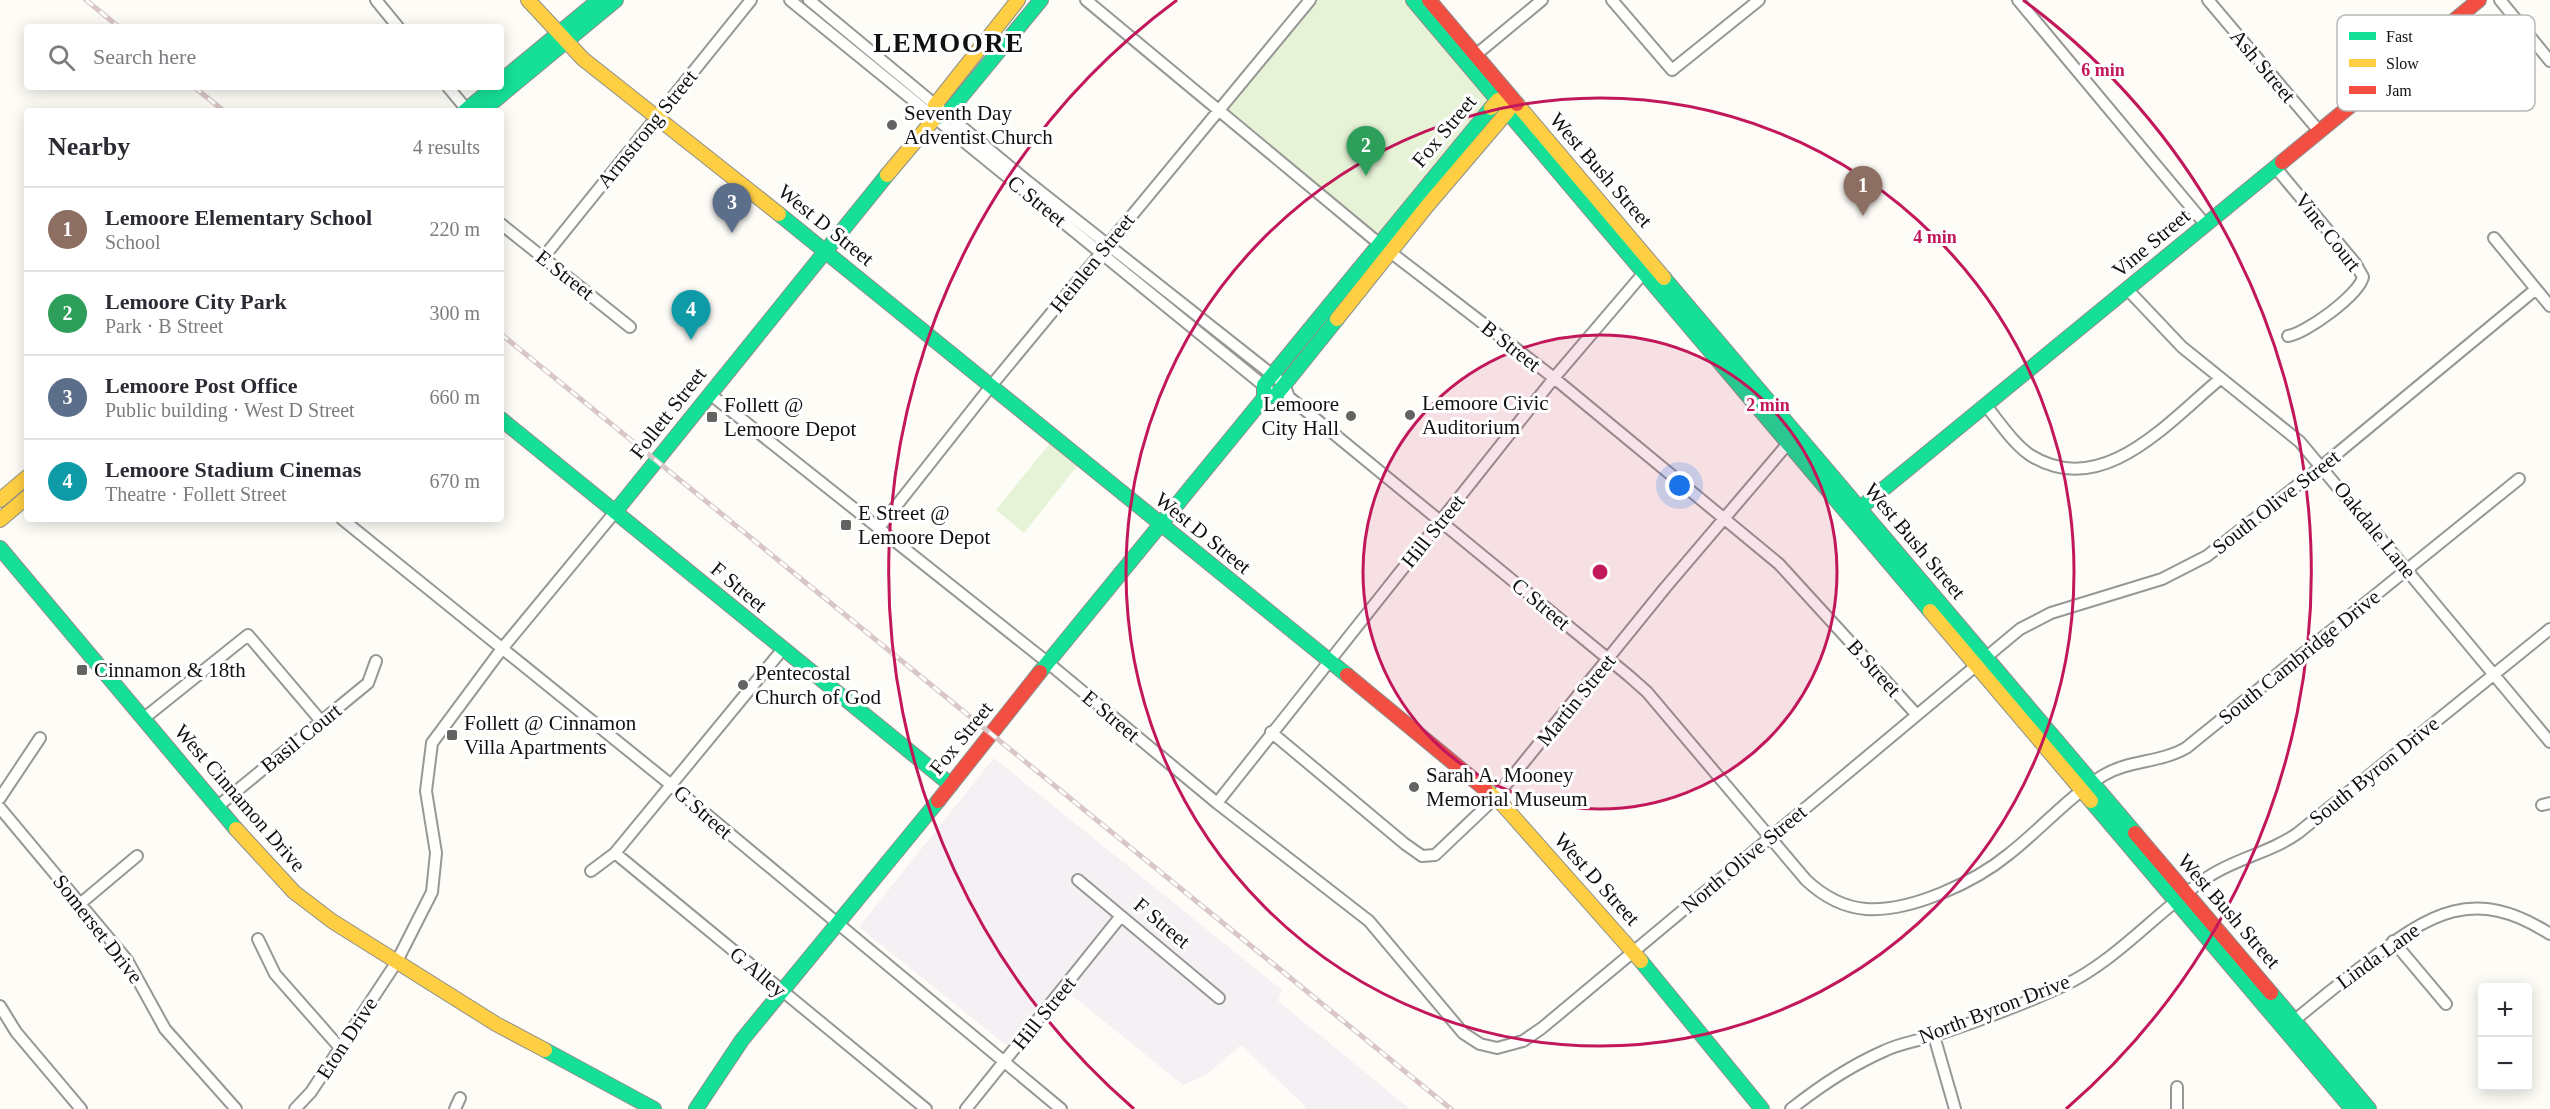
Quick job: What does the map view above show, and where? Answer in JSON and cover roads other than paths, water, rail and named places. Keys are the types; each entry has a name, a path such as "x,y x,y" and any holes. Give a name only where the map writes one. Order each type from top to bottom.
{"street":[{"path":"376,0 396,24"},
{"name":"West D Street","path":"528,0 562,38 657,117 824,250 1495,798 1634,952 1762,1109"},
{"path":"485,108 562,38 599,0"},
{"path":"504,79 616,0"},
{"name":"Armstrong Street","path":"543,258 750,0"},
{"name":"C Street","path":"790,0 939,112"},
{"name":"C Street","path":"809,0 939,112 1647,693 1770,837"},
{"name":"Follett Street","path":"939,112 1018,0"},
{"name":"Follett Street","path":"458,708 501,650 615,512 824,250 939,112 1041,0"},
{"name":"B Street","path":"1086,0 1378,243 1554,378 1779,564 1916,714"},
{"name":"Heinlen Street","path":"878,529 991,386 1310,0"},
{"name":"West Bush Street","path":"1413,0 1472,59"},
{"name":"West Bush Street","path":"1429,0 1472,59 1979,661 2360,1107"},
{"path":"1472,59 1542,0"},
{"path":"1612,0 1672,70 1759,0"},
{"path":"2018,0 2205,224"},
{"name":"Ash Street","path":"2208,0 2319,131"},
{"name":"Vine Street","path":"2461,15 2479,0"},
{"path":"2500,0 2512,15"},
{"path":"2535,43 2550,61"},
{"path":"450,90 465,108"},
{"path":"469,108 490,90"},
{"name":"West Bush Street","path":"1505,98 1508,111 1648,267"},
{"name":"Fox Street","path":"1275,389 1378,243 1505,98"},
{"name":"Fox Street","path":"696,1109 742,1040 999,727 1047,662 1159,524 1508,111"},
{"name":"Vine Street","path":"1855,513 1921,456 1987,407 2343,111"},
{"name":"Vine Court","path":"2276,168 2355,263 2363,277 2358,288 2302,333 2288,336"},
{"name":"E Street","path":"504,226 630,327"},
{"path":"2493,238 2550,306"},
{"name":"Hill Street","path":"1217,803 1271,732 1554,378 1648,267"},
{"name":"South Olive Street","path":"1979,661 2039,618 2184,570 2207,556 2322,466 2536,289"},
{"name":"Oakdale Lane","path":"2128,290 2182,348 2300,442 2550,742"},
{"path":"1987,407 2028,454 2043,462 2080,469 2097,467 2117,461 2134,450 2220,379"},
{"name":"E Street","path":"710,394 1047,662 1217,803 1369,921 1423,982 1457,1028 1480,1044 1497,1048"},
{"name":"F Street","path":"504,421 782,650 951,785"},
{"name":"Martin Street","path":"1271,732 1422,856 1435,855 1495,798 1792,438"},
{"name":"South Cambridge Drive","path":"1770,837 1806,880 1826,896 1846,905 1867,909 1889,907 1953,888 1982,873 2009,855 2087,788 2115,769 2164,758 2186,748 2519,479"},
{"path":"0,500 24,480"},
{"path":"0,520 24,500"},
{"name":"G Street","path":"346,522 501,650 670,784 1061,1109"},
{"name":"West Cinnamon Drive","path":"0,548 217,807 294,892 332,921 396,963 496,1024 654,1109"},
{"name":"South Byron Drive","path":"2181,897 2223,868 2288,840 2550,629"},
{"path":"143,719 248,635 321,721"},
{"path":"591,872 615,853 782,650"},
{"name":"Basil Court","path":"217,807 368,683 376,661"},
{"name":"North Olive Street","path":"1497,1048 1523,1041 1542,1028 1979,661"},
{"name":"Eton Drive","path":"295,1109 311,1092 341,1049 396,963 432,892 436,853 426,791 432,743 458,708"},
{"path":"0,798 40,738"},
{"name":"Somerset Drive","path":"0,808 133,968 165,1029 236,1109"},
{"name":"G Alley","path":"615,853 781,992 926,1109"},
{"path":"81,903 136,856"},
{"name":"F Street","path":"1078,880 1219,998"},
{"name":"North Byron Drive","path":"1791,1109 1854,1066 1905,1043 1934,1036 2065,985 2131,941 2181,897"},
{"name":"Linda Lane","path":"2289,1024 2393,941 2426,921 2469,908 2511,913 2550,934"},
{"name":"Hill Street","path":"966,1109 1121,916"},
{"path":"258,939 268,964 281,982 341,1049"},
{"path":"2393,941 2446,1004"},
{"path":"0,1006 16,1032 81,1109"},
{"path":"1934,1036 1954,1109"},
{"path":"2177,1087 2177,1109"},
{"path":"455,1109 460,1098"}],"railway":[{"path":"86,0 115,24"},
{"path":"198,90 220,108"},
{"path":"504,336 1451,1109"}],"place":[{"name":"Seventh Day Adventist Church","path":"892,125"},
{"name":"Lemoore City Park","path":"1366,176"},
{"name":"Lemoore Elementary School","path":"1863,216"},
{"name":"Lemoore Post Office","path":"732,233"},
{"name":"Lemoore Stadium Cinemas","path":"691,340"},
{"name":"Lemoore Civic Auditorium","path":"1410,415"},
{"name":"Lemoore City Hall","path":"1351,416"},
{"name":"Follett @ Lemoore Depot","path":"712,417"},
{"name":"E Street @ Lemoore Depot","path":"846,525"},
{"name":"Cinnamon & 18th","path":"82,670"},
{"name":"Pentecostal Church of God","path":"743,685"},
{"name":"Follett @ Cinnamon Villa Apartments","path":"452,735"},
{"name":"Sarah A. Mooney Memorial Museum","path":"1414,787"}],"district":[{"name":"LEMOORE","path":"949,43"}]}
